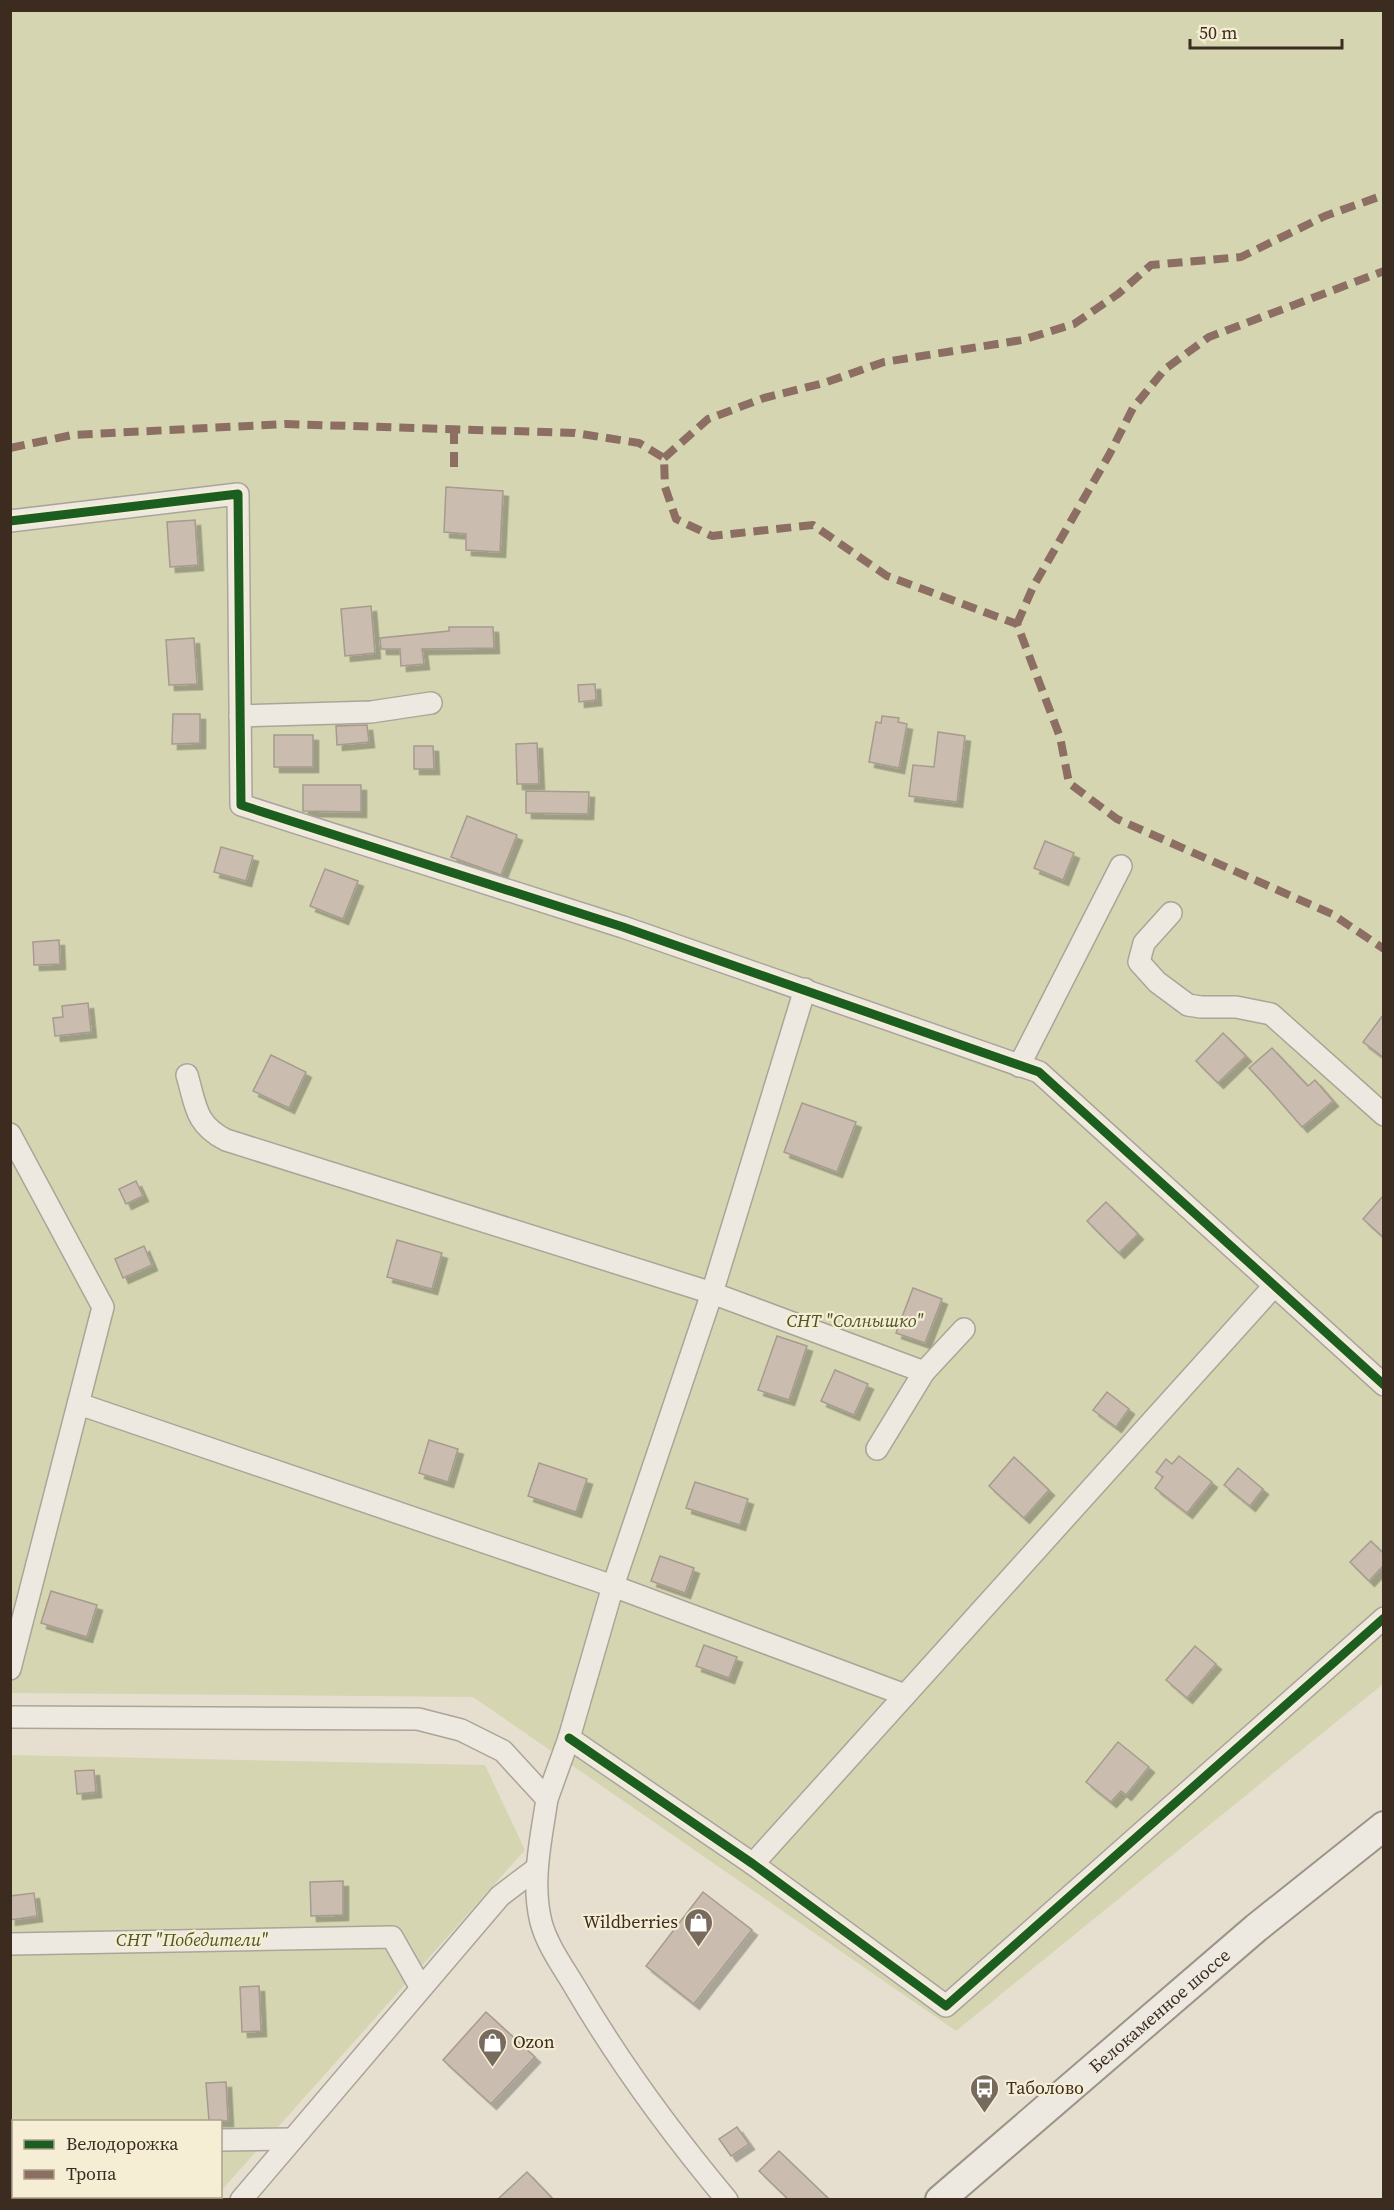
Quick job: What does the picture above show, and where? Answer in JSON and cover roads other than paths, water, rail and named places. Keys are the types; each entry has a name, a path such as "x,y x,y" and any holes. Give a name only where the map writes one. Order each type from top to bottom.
{"main road":[{"name":"Белокаменное шоссе","path":"940,2199 1256,1928 1383,1826"}],"street":[{"path":"10,521 238,494 241,805 624,927 1039,1072 1383,1386"},
{"path":"240,716 371,712 431,703"},
{"path":"1019,1066 1121,866"},
{"path":"1171,913 1144,943 1139,962 1157,982 1188,1005 1236,1007 1271,1014 1383,1115"},
{"path":"727,2199 635,2081 559,1960 542,1923 536,1890 537,1868 547,1799 568,1738 613,1586 712,1293 805,989"},
{"path":"187,1075 199,1118 211,1132 226,1140 712,1293 924,1372"},
{"path":"10,1134 103,1307 10,1669"},
{"path":"753,1864 1274,1286"},
{"path":"877,1449 924,1372 964,1329"},
{"path":"79,1404 613,1586 905,1695"},
{"path":"568,1738 753,1864 946,2006 1383,1618"},
{"path":"10,1717 418,1719 461,1730 504,1751 547,1799"},
{"path":"241,2199 500,1896 537,1868"},
{"path":"10,1944 392,1938 421,1988"},
{"path":"222,2140 293,2139"}],"place":[{"name":"Wildberries","path":"699,1948"},
{"name":"Ozon","path":"492,2068"},
{"name":"Таболово","path":"985,2114"}],"park label":[{"name":"СНТ \"Солнышко\"","path":"855,1321"},
{"name":"СНТ \"Победители\"","path":"192,1940"}]}
